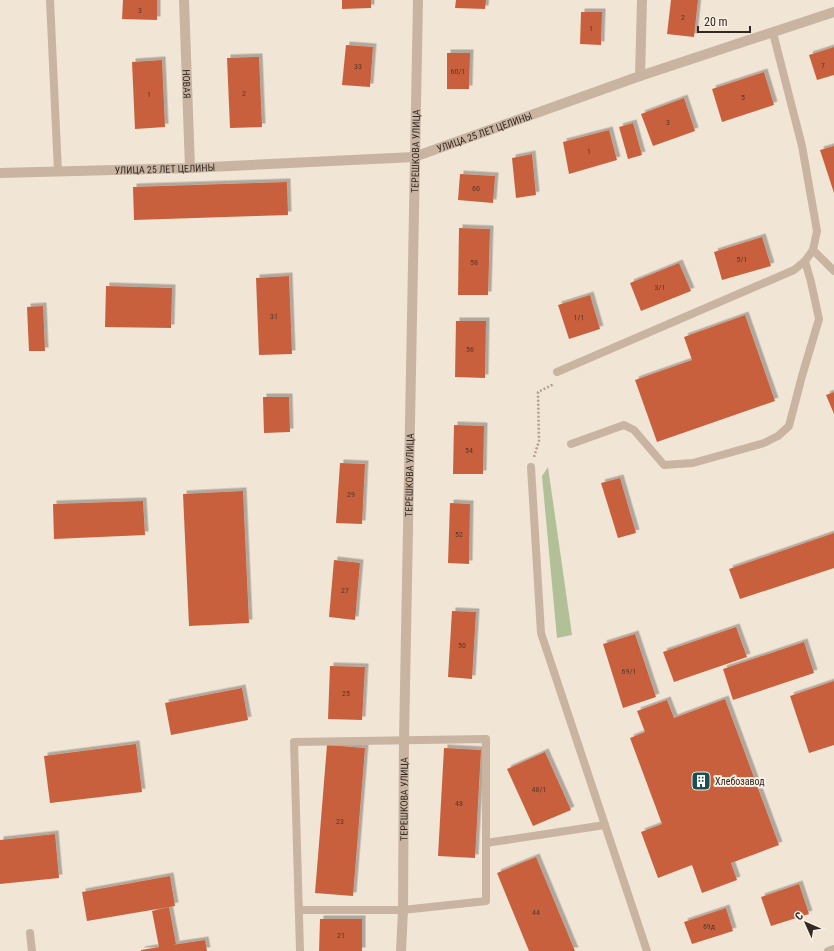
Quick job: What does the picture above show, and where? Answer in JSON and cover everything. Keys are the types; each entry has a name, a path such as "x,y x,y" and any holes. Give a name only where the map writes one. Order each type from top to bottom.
{"street":[{"name":"НОВАЯ","path":"184,0 190,168"},
{"name":"ТЕРЕШКОВА УЛИЦА","path":"401,951 403,910 404,740 418,0"},
{"path":"640,76 642,0"},
{"name":"УЛИЦА 25 ЛЕТ ЦЕЛИНЫ","path":"0,173 190,168 414,157 640,76 834,12"}],"lane":[{"path":"50,0 58,172"},
{"path":"557,372 794,270 805,261 813,250 817,231 803,154 773,33"},
{"path":"813,250 834,270"},
{"path":"571,444 624,425 634,430 664,464 693,463 764,443 778,436 789,426 819,319 805,261"},
{"path":"531,467 541,633 647,951"},
{"path":"299,910 403,910 486,901 486,740 294,742 300,951"},
{"path":"486,843 605,825"},
{"path":"30,933 32,951"},
{"path":"828,951 834,949"}],"path":[{"path":"531,467 539,440 538,392 552,385 557,372"}],"green space":[{"path":"548,467 572,635 557,638 542,476"}],"building":[{"path":"123,0 157,0 157,20 122,19"},
{"path":"342,0 371,0 371,8 342,9"},
{"path":"456,0 486,0 485,9 455,8"},
{"path":"671,0 698,0 694,37 667,34"},
{"path":"581,12 602,12 601,45 580,44"},
{"path":"346,45 373,47 370,87 342,85"},
{"path":"834,47 834,75 817,80 809,55"},
{"path":"447,53 470,53 469,89 447,89"},
{"path":"259,57 262,127 230,128 227,58"},
{"path":"162,60 165,127 135,129 132,62"},
{"path":"764,72 774,105 722,122 712,89"},
{"path":"684,98 695,131 653,146 641,114"},
{"path":"633,123 642,155 628,159 619,127"},
{"path":"609,130 617,160 569,174 563,142"},
{"path":"834,146 834,193 820,150"},
{"path":"532,154 536,195 516,198 512,158"},
{"path":"460,174 495,176 493,203 458,200"},
{"path":"287,182 288,215 134,220 133,187"},
{"path":"459,228 490,229 488,295 458,295"},
{"path":"762,237 771,266 722,280 714,252"},
{"path":"679,263 691,291 641,311 630,283"},
{"path":"289,276 292,354 259,355 256,278"},
{"path":"106,286 172,288 171,328 105,327"},
{"path":"590,295 600,329 569,339 558,305"},
{"path":"43,306 45,351 29,351 27,307"},
{"path":"745,315 775,401 657,442 635,380 692,360 684,337"},
{"path":"456,321 486,321 485,378 455,377"},
{"path":"834,392 834,414 826,395"},
{"path":"263,397 289,397 290,432 264,433"},
{"path":"454,425 484,426 483,474 453,474"},
{"path":"340,463 365,464 362,524 336,523"},
{"path":"620,478 636,533 618,538 601,483"},
{"path":"243,491 249,623 189,626 183,494"},
{"path":"143,501 145,535 54,539 53,504"},
{"path":"450,503 470,504 469,564 448,563"},
{"path":"834,533 834,568 740,599 729,569"},
{"path":"334,560 360,563 355,620 329,617"},
{"path":"452,611 476,612 472,679 448,677"},
{"path":"736,627 747,657 674,682 663,652"},
{"path":"635,634 656,697 623,708 603,644"},
{"path":"804,642 814,673 733,700 723,669"},
{"path":"330,666 365,667 362,720 328,719"},
{"path":"834,681 834,745 809,753 790,696"},
{"path":"242,688 248,720 171,735 165,703"},
{"name":"Хлебозавод","path":"725,699 779,845 731,863 737,880 702,893 692,865 658,878 641,832 662,824 630,738 645,732 637,711 667,700 674,718"},
{"path":"136,744 142,792 50,803 44,756"},
{"path":"327,745 365,748 353,896 315,893"},
{"path":"444,748 481,750 475,858 438,856"},
{"path":"545,752 571,810 533,826 507,769"},
{"path":"55,834 59,878 0,884 0,840"},
{"path":"536,857 575,951 529,951 497,873"},
{"path":"170,876 175,906 87,921 82,892"},
{"path":"799,884 809,914 771,926 761,897"},
{"path":"169,907 176,944 172,945 205,940 207,951 141,951 159,947 152,911"},
{"path":"726,908 733,931 692,944 684,922"},
{"path":"320,919 362,919 362,951 319,951"}],"place":[{"name":"Хлебозавод","path":"701,781"}]}
